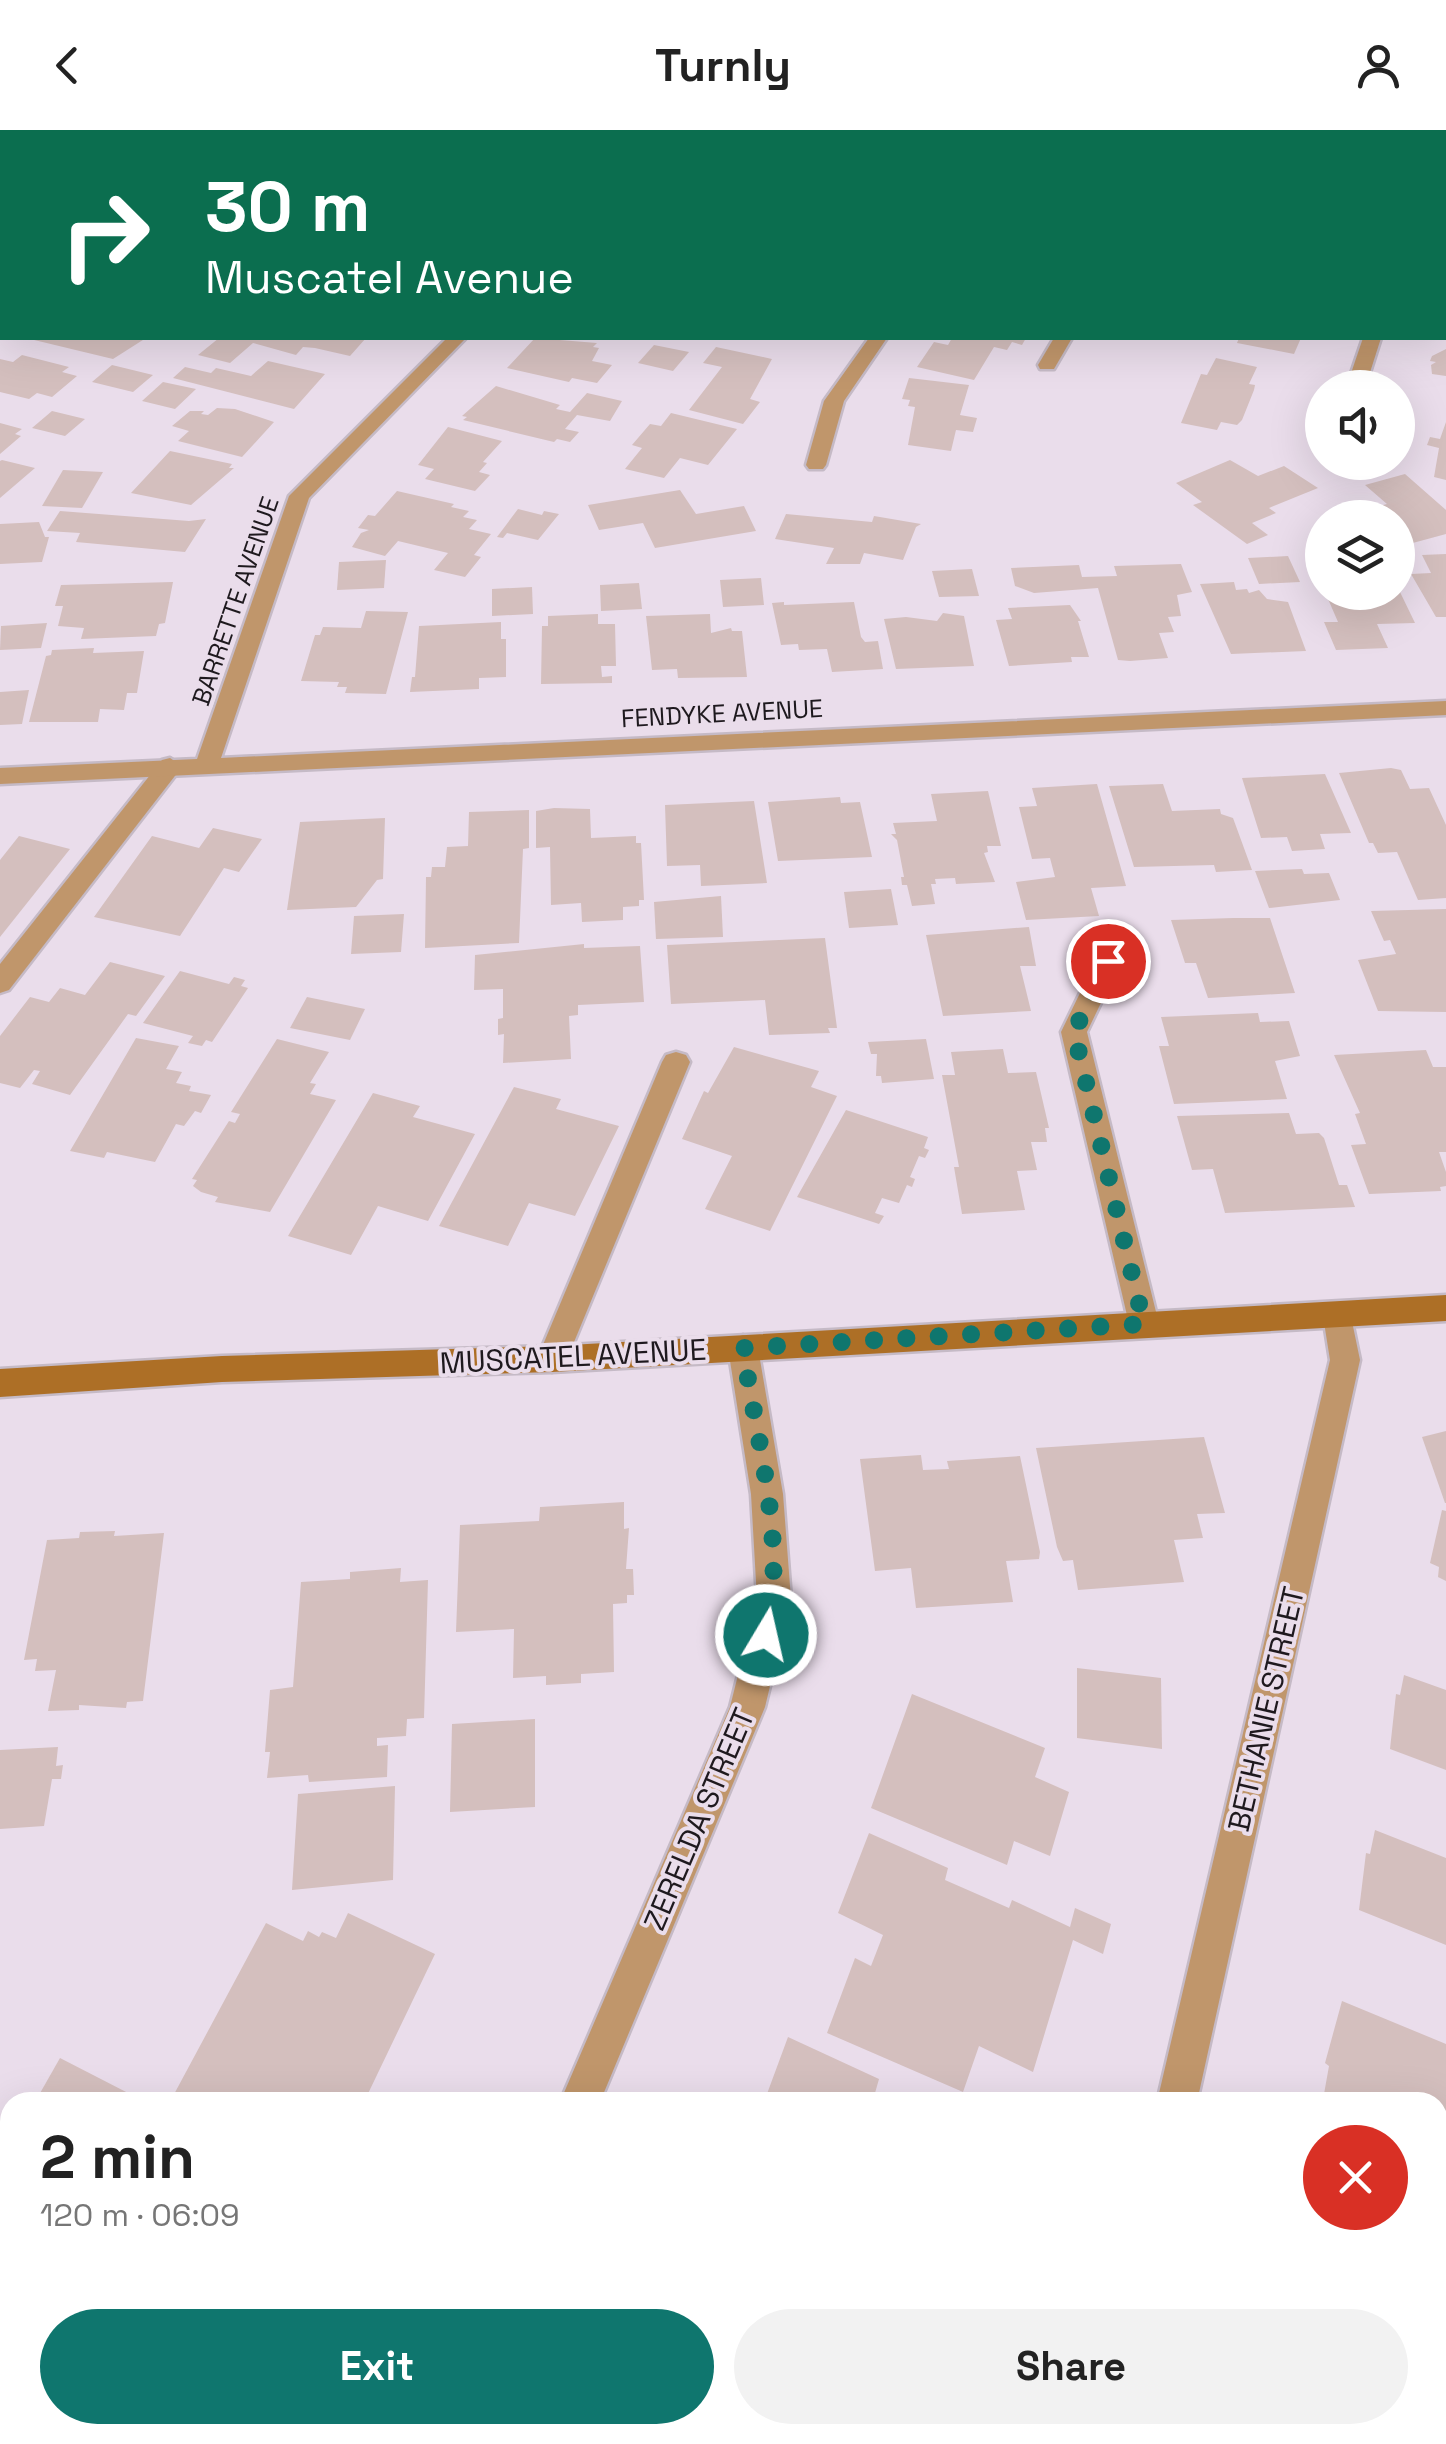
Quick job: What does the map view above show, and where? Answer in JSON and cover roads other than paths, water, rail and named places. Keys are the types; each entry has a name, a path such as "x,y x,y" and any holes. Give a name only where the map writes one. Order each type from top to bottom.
{"street":[{"name":"BARRETTE AVENUE","path":"207,764 299,496 455,340"},
{"path":"816,465 834,401 877,340"},
{"path":"1047,365 1062,340"},
{"path":"1361,370 1371,340"},
{"name":"FENDYKE AVENUE","path":"0,776 1446,708"},
{"path":"0,983 170,766"},
{"path":"1108,961 1074,1032 1144,1324"},
{"path":"552,1359 676,1062"},
{"name":"MUSCATEL AVENUE","path":"0,1382 552,1359 1446,1308"},
{"name":"BETHANIE STREET","path":"1179,2092 1345,1360 1338,1316"},
{"name":"ZERELDA STREET","path":"584,2092 748,1707 774,1600 767,1494 743,1348"}]}
